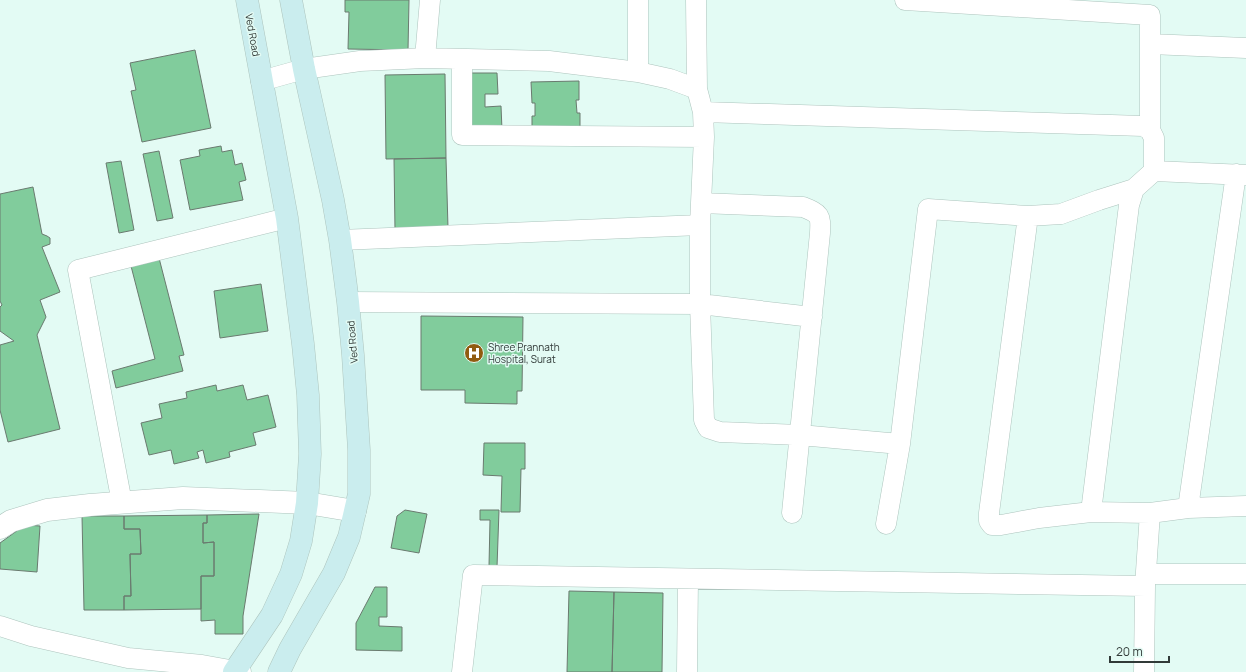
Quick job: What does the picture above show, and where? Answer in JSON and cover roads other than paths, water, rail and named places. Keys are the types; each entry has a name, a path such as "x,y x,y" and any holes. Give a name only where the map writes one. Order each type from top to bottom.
{"main road":[{"name":"Ved Road","path":"236,671 272,615 291,574 301,541 307,503 310,454 308,395 287,218 247,0"},
{"name":"Ved Road","path":"279,672 290,649 334,573 349,537 359,494 359,450 354,362 340,240 291,0"}],"street":[{"path":"424,58 430,0"},
{"path":"638,0 638,72"},
{"path":"696,0 697,89 703,112 704,137 700,225 700,304 704,420 708,428 720,432 800,435 900,444"},
{"path":"905,0 1150,15 1150,130 1154,138 1154,171"},
{"path":"1150,44 1246,48"},
{"path":"261,81 304,69 360,61 424,58 549,61 638,72 670,79 697,89"},
{"path":"462,59 462,135 704,137"},
{"path":"703,112 1143,126 1150,130"},
{"path":"886,524 900,444 928,209 1028,216 1062,214 1134,189 1154,171 1241,174 1188,508"},
{"path":"1091,512 1130,206 1134,189"},
{"path":"701,203 804,207 815,212 821,219 792,513"},
{"path":"1028,216 989,513 989,521 992,525 1091,512 1150,513 1188,508 1246,506"},
{"path":"122,503 78,270 287,218"},
{"path":"340,240 700,225"},
{"path":"348,302 700,304 812,317"},
{"path":"0,528 11,521 47,510 90,505 183,498 307,503 355,511"},
{"path":"1144,672 1145,580 1150,513"},
{"path":"462,672 472,576 688,579 1145,580 1246,574"},
{"path":"687,672 688,579"},
{"path":"0,626 31,636 128,658 202,665 236,671"}],"place":[{"name":"Shree Prannath Hospital, Surat","path":"474,353"}]}
